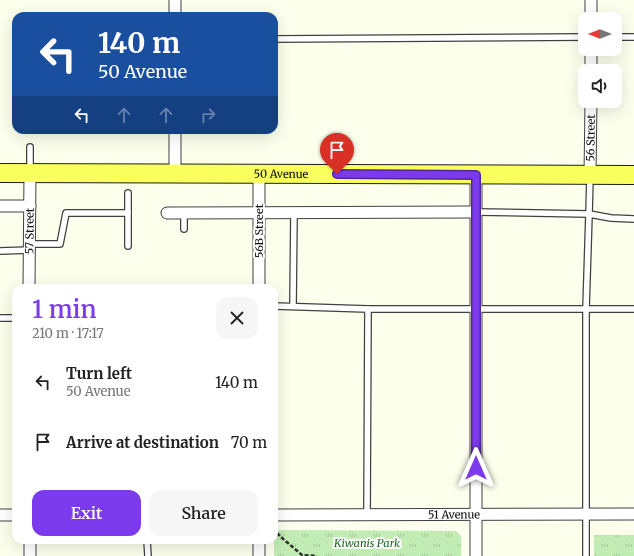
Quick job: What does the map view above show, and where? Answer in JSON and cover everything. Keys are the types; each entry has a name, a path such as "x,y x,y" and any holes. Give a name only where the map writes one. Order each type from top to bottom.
{"main road":[{"name":"50 Avenue","path":"0,173 634,175"}],"street":[{"path":"175,0 175,12"},
{"path":"591,0 591,12"},
{"name":"56 Street","path":"590,108 590,175"},
{"path":"175,134 175,174"},
{"name":"57 Street","path":"29,284 30,173"},
{"name":"56B Street","path":"259,284 260,174"},
{"path":"476,175 476,556"},
{"path":"0,206 30,206"},
{"path":"167,213 476,212"},
{"name":"51 Avenue","path":"278,515 634,514"},
{"path":"0,515 12,515"},
{"path":"30,544 30,556"},
{"path":"258,544 258,556"}],"lane":[{"path":"278,39 578,37"},
{"path":"622,37 634,37"},
{"path":"30,147 30,173"},
{"path":"586,556 586,309 590,175"},
{"path":"128,193 128,246"},
{"path":"476,212 589,214 611,218 634,219"},
{"path":"0,251 60,244 66,213 128,213"},
{"path":"184,213 184,229"},
{"path":"293,305 294,213"},
{"path":"278,306 293,305 368,309 634,308"},
{"path":"367,514 368,309"},
{"path":"0,318 12,318"},
{"path":"148,544 148,556"}],"path":[{"path":"278,534 302,556 317,556"}],"green space":[{"name":"Kiwanis Park","path":"278,531 456,531 461,536 461,556 274,556 274,544 278,544"},
{"path":"594,535 634,535 634,556 594,556"}],"route":[{"path":"337,174 476,175 476,468"}]}
